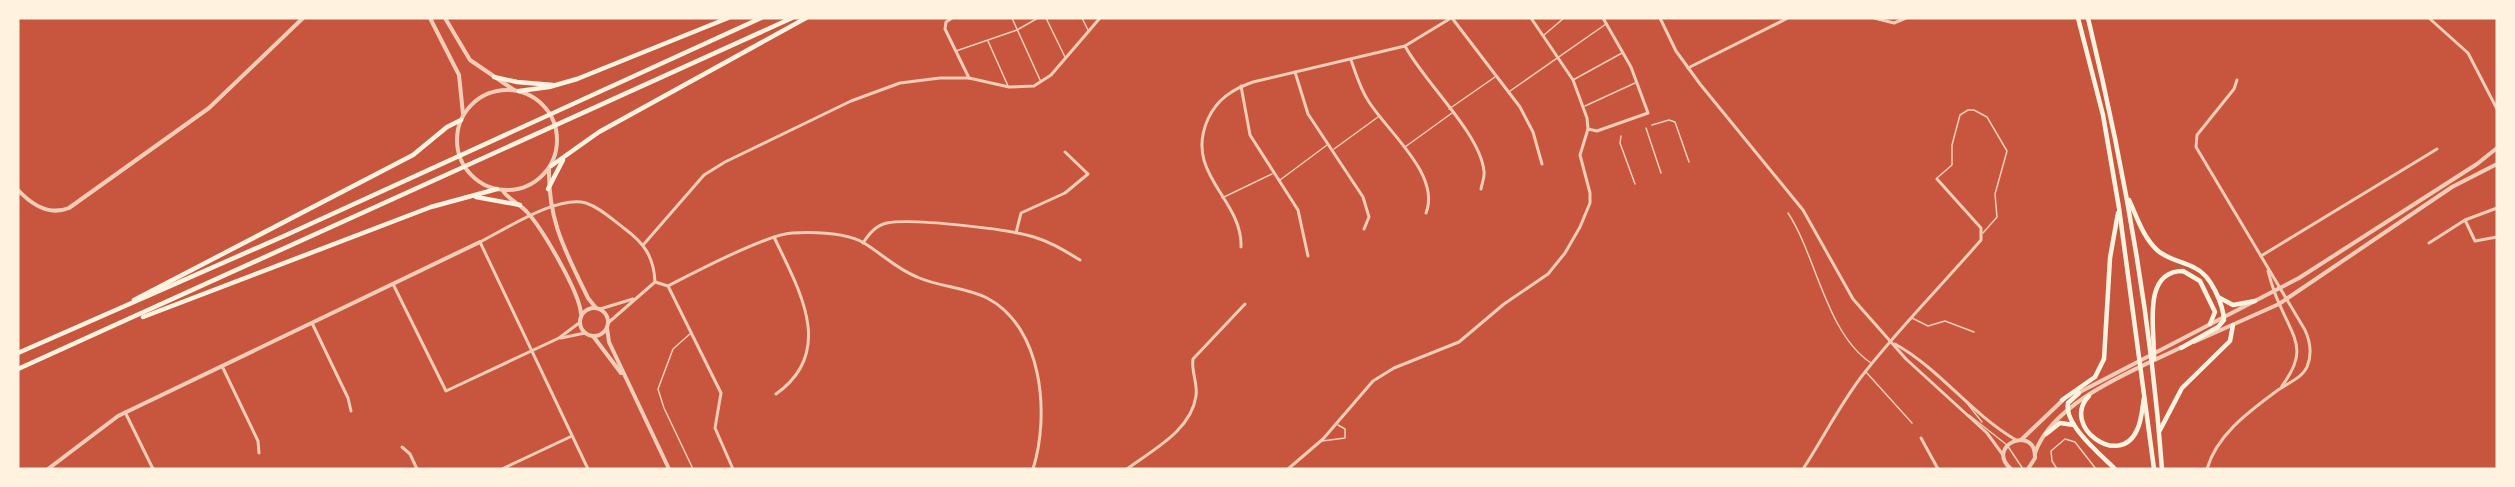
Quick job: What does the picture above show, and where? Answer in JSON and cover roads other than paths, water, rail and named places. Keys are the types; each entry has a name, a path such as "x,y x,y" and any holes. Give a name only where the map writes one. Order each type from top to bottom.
{"main road":[{"path":"517,91 577,79 728,18"},
{"path":"18,353 284,236 761,18"},
{"path":"18,369 792,18"},
{"path":"550,167 599,132 806,18"},
{"path":"2078,18 2103,115 2145,389 2154,469"},
{"path":"2088,18 2126,192 2153,371 2162,469"},
{"path":"495,77 517,82 553,85"},
{"path":"86,324 413,155 447,127 462,118"},
{"path":"548,189 564,158"},
{"path":"99,334 431,207 499,190"},
{"path":"2126,192 2150,242 2169,258 2200,271 2216,296 2224,317 2218,327 2181,348"},
{"path":"471,197 520,205"},
{"path":"2062,399 2095,376 2104,359 2110,258 2118,208"},
{"path":"2153,371 2155,293 2163,277 2177,271 2196,277 2215,312 2210,324"},
{"path":"2216,296 2233,304 2255,301"},
{"path":"2160,430 2182,388 2230,341 2233,325"},
{"path":"2089,396 2081,405 2081,422 2096,440 2114,447 2129,441 2137,431 2145,389"},
{"path":"2079,393 2068,403 2067,410 2074,425 2115,469"},
{"path":"2046,434 2060,423 2074,425"}],"street":[{"path":"18,190 40,208 57,211 69,208 209,108 303,18"},
{"path":"393,284 446,391 559,338 579,323 581,314 574,291 538,227 520,205 499,190 473,177 463,164 458,148 462,118 459,75 430,18"},
{"path":"445,18 470,60 517,91 541,103 552,118 557,136 556,154 550,167 548,189 554,221 579,278 598,308 606,315 609,342 669,469"},
{"path":"952,18 946,22 945,29 969,78"},
{"path":"644,244 704,176 725,162 841,105 887,86 918,80 969,78 1024,88 1042,82 1100,18"},
{"path":"1241,247 1241,235 1203,162 1203,135 1217,105 1241,86 1405,46 1451,18 1498,75 1529,121 1542,164"},
{"path":"1288,469 1321,441 1373,381 1394,368 1459,342 1494,311 1554,268 1580,227 1590,203 1590,193 1582,172 1580,155 1588,129 1584,106 1573,80 1531,18"},
{"path":"1588,129 1597,131 1648,113 1638,82 1603,18"},
{"path":"1660,18 1688,68 1796,200 1850,296 1906,359 1969,415 2003,455 2010,469"},
{"path":"1688,68 1788,18"},
{"path":"1874,18 1894,23 1906,18"},
{"path":"2428,18 2468,53 2497,109"},
{"path":"1405,46 1417,68 1470,137 1484,171 1481,189"},
{"path":"1351,60 1364,95 1419,169 1430,198 1426,213"},
{"path":"1295,72 1303,104 1363,198 1369,217 1364,229"},
{"path":"2236,80 2234,89 2197,135 2195,143 2198,154 2261,256 2279,304 2296,336 2298,351 2294,369 2280,389"},
{"path":"1241,86 1250,135 1298,210 1308,256"},
{"path":"462,118 472,104 486,95 502,90 517,91"},
{"path":"2003,455 2007,445 2018,440 2062,399 2079,393 2281,289 2477,164 2497,148"},
{"path":"2261,256 2437,149"},
{"path":"1016,233 1021,213 1065,193 1088,174 1065,152"},
{"path":"2028,469 2046,434 2067,410 2171,352 2279,304 2452,187 2481,170 2497,164"},
{"path":"499,190 528,186 550,167"},
{"path":"1803,469 1833,422 1841,405 1865,371 1982,240 1983,232 1937,178"},
{"path":"48,469 125,412 559,203 574,202 597,208 644,244 651,260 655,282 649,290 635,298 607,325 602,334 593,336"},
{"path":"2429,243 2465,220 2497,208"},
{"path":"2465,220 2475,241 2497,237"},
{"path":"863,243 870,232 888,222 915,222 1016,233 1050,243 1080,260"},
{"path":"655,282 668,286 774,237 795,233 852,238 919,278 988,299 1006,312 1018,327 1035,368 1042,408 1041,437 1033,469"},
{"path":"774,237 800,291 809,321 807,346 802,362 790,382 776,394"},
{"path":"480,242 588,469"},
{"path":"2207,469 2215,450 2227,433 2304,370 2309,353 2305,330 2266,267"},
{"path":"668,286 721,393 715,428 733,469"},
{"path":"581,314 587,309 635,298"},
{"path":"1127,469 1170,438 1188,417 1196,399 1193,359 1245,304"},
{"path":"312,323 348,398 351,411"},
{"path":"579,323 585,333"},
{"path":"559,338 585,333 593,336 628,383"},
{"path":"1891,342 1912,353 1991,424 2032,446 2036,469"},
{"path":"222,366 258,441 259,453"},
{"path":"125,412 153,469"},
{"path":"502,469 572,436"},
{"path":"1921,438 1938,469"},
{"path":"402,447 410,454 417,469"}],"lane":[{"path":"1012,18 1042,82"},
{"path":"956,52 1017,30 1038,18"},
{"path":"1046,18 1065,58"},
{"path":"1082,18 1089,31"},
{"path":"1544,35 1564,18"},
{"path":"1510,91 1606,23"},
{"path":"987,40 1009,87"},
{"path":"1573,80 1623,52"},
{"path":"1449,109 1498,75"},
{"path":"1584,106 1638,82"},
{"path":"1937,178 1952,165 1952,145 1960,115 1968,110 1981,113 2001,138 2007,151 1995,194 1997,217 1983,232"},
{"path":"1404,147 1452,113"},
{"path":"1333,150 1379,116"},
{"path":"1653,125 1669,120 1675,122 1689,162"},
{"path":"1646,128 1661,173"},
{"path":"1621,136 1620,143 1635,184"},
{"path":"1280,180 1329,144"},
{"path":"1222,198 1274,173"},
{"path":"1788,213 1841,327 1858,351 1872,363"},
{"path":"1912,318 1928,326 1945,321 1974,332"},
{"path":"692,333 673,349 658,389 664,408 693,469"},
{"path":"1865,371 1912,423"},
{"path":"1961,397 1984,425"},
{"path":"1969,415 2007,445 2023,469"},
{"path":"1321,441 1345,438 1345,429 1336,425"},
{"path":"2057,469 2050,451 2065,439 2075,442 2096,469"}]}
